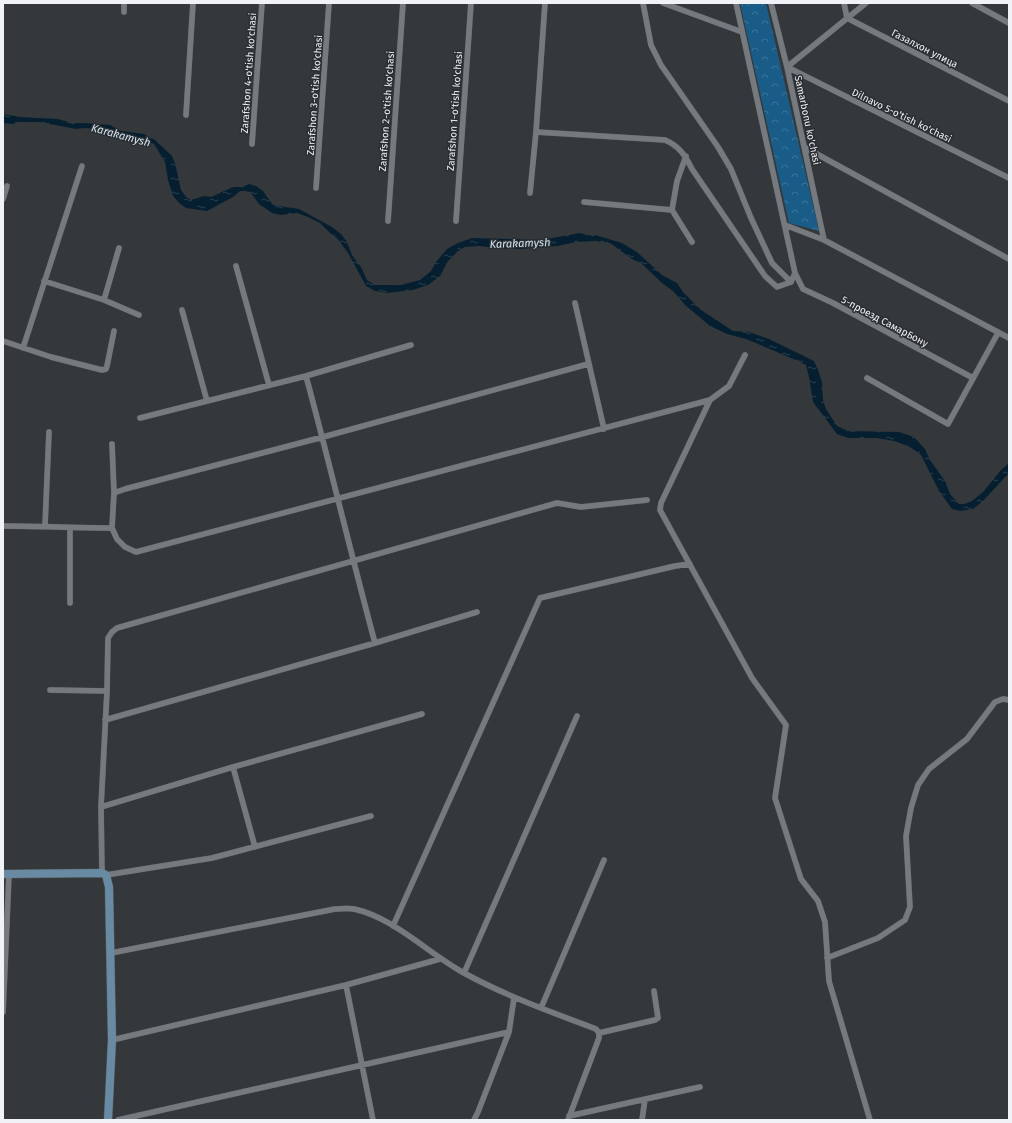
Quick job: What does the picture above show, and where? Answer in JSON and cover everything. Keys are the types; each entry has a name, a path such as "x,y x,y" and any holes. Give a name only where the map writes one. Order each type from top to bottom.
{"street":[{"path":"124,3 124,12"},
{"path":"186,115 193,3"},
{"name":"Zarafshon 4-o'tish ko'chasi","path":"252,144 262,3"},
{"name":"Zarafshon 3-o'tish ko'chasi","path":"316,188 329,3"},
{"name":"Zarafshon 2-o'tish ko'chasi","path":"388,221 403,3"},
{"name":"Zarafshon 1-o'tish ko'chasi","path":"456,221 471,3"},
{"path":"530,193 545,3"},
{"path":"643,3 651,45 661,65 718,147 731,169 751,218 772,263 791,282"},
{"path":"663,3 742,32"},
{"path":"536,132 665,140 674,144 686,156 692,169 765,276 777,287 791,282 795,272 736,3"},
{"name":"Samarbonu ko'chasi","path":"771,3 787,67 824,240"},
{"path":"844,3 847,18"},
{"path":"787,67 866,3"},
{"path":"972,3 980,5 1009,23"},
{"name":"Газалхон улица","path":"847,18 1009,101"},
{"name":"Dilnavo 5-o'tish ko'chasi","path":"787,67 1009,178"},
{"path":"804,147 1009,259"},
{"path":"686,156 677,181 672,210 692,242"},
{"path":"23,348 82,166"},
{"path":"3,199 7,186"},
{"path":"584,202 672,210"},
{"path":"785,225 824,240 1009,338"},
{"path":"104,300 119,248"},
{"path":"236,266 269,385"},
{"name":"5-проезд СамарБону","path":"795,272 803,289 833,303 973,378"},
{"path":"44,281 104,300 139,315"},
{"path":"574,303 604,429"},
{"path":"182,310 207,401"},
{"path":"3,341 102,370 106,369 108,366 114,330"},
{"path":"867,378 948,424 998,333"},
{"path":"140,418 306,376 411,345"},
{"path":"112,444 114,493 112,528 117,538 125,547 136,552 710,400 729,386 745,355"},
{"path":"114,493 588,364"},
{"path":"306,376 375,643"},
{"path":"710,400 661,503 660,510 752,678 786,725 775,798 801,879 818,901 825,922 829,981 870,1120"},
{"path":"45,526 49,432"},
{"path":"108,1120 112,1040 111,953 109,887 104,874 102,807 108,638 112,632 117,628 557,503 581,507 647,500"},
{"path":"3,526 112,528"},
{"path":"70,528 70,603"},
{"path":"393,926 540,598 675,566 690,564"},
{"path":"104,720 375,643 477,612"},
{"path":"50,690 107,691"},
{"path":"827,958 878,938 905,920 910,908 906,836 911,808 918,785 929,769 967,739 995,702 1003,699 1009,700"},
{"path":"102,807 233,767 422,714"},
{"path":"464,973 577,716"},
{"path":"233,767 255,847"},
{"path":"3,1012 6,874 104,874 212,858 371,816"},
{"path":"541,1008 604,860"},
{"path":"111,953 335,909 353,909 372,915 393,926 440,959 464,973 514,998 596,1029 599,1033 599,1038 569,1118"},
{"path":"112,1040 346,985 440,959"},
{"path":"346,985 373,1120"},
{"path":"599,1033 658,1018 654,991"},
{"path":"474,1120 509,1032 514,998"},
{"path":"118,1120 361,1064 509,1032"},
{"path":"569,1118 644,1099 700,1087"},
{"path":"642,1120 644,1099"}],"green space":[{"path":"740,3 766,3 819,231 789,223"}],"water":[{"name":"Karakamysh","path":"3,114 20,117 58,119 72,123 110,125 121,131 144,134 155,140 172,156 181,190 186,197 191,200 204,196 211,197 233,187 242,187 249,184 256,186 263,191 273,205 299,209 332,227 341,234 347,242 352,255 361,267 367,280 375,285 401,285 420,280 431,271 436,262 447,249 472,238 541,240 580,233 595,235 622,243 637,252 662,275 677,283 683,292 701,310 733,331 749,332 769,339 814,361 822,382 823,400 826,409 837,426 848,431 899,432 914,437 925,449 930,460 945,481 950,494 959,504 972,501 983,492 1001,470 1009,463 1009,473 983,501 973,509 960,511 952,509 939,491 921,455 910,447 894,441 877,438 848,438 837,434 813,402 806,365 746,339 727,334 710,326 685,305 673,291 662,283 641,263 632,259 610,243 596,241 576,242 558,246 520,249 479,246 465,247 458,251 448,261 440,276 428,285 413,290 387,293 375,291 366,286 348,253 337,238 320,223 308,217 297,213 281,215 272,213 259,204 251,193 246,191 240,191 233,197 207,211 186,208 173,196 168,180 165,162 154,144 144,140 133,141 114,137 109,131 98,129 76,129 39,122 19,122 13,124 3,123"}]}
